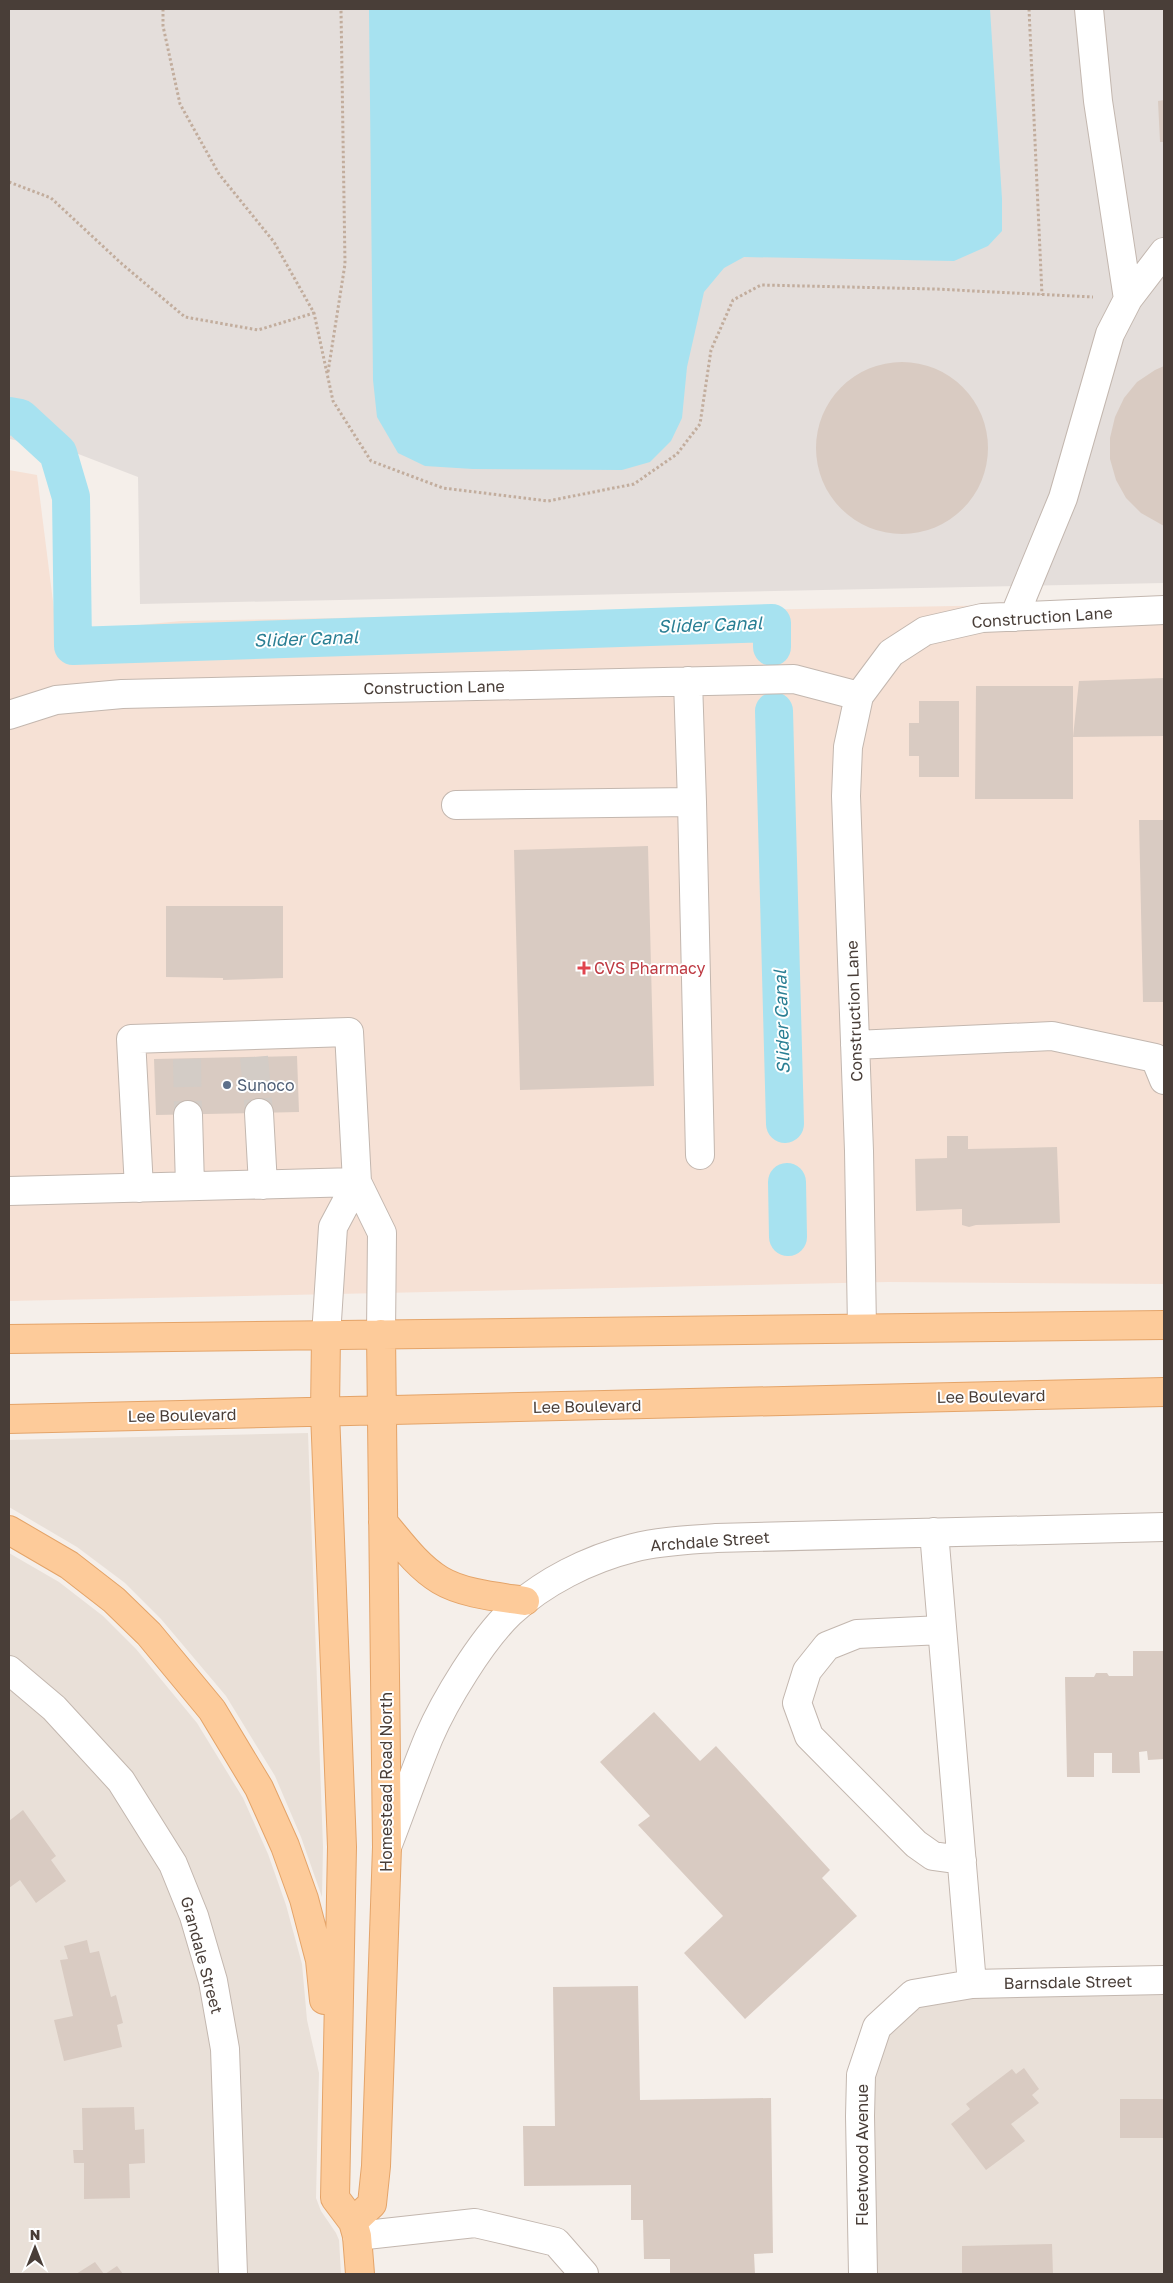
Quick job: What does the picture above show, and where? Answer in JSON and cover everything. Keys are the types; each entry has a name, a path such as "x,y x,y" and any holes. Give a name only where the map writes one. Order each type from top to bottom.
{"main road":[{"path":"9,1339 1164,1326"},
{"name":"Homestead Road North","path":"355,2229 372,2204 376,2166 387,1847 381,1334"},
{"path":"326,1336 325,1412 342,1847 335,2198 355,2229 360,2274"},
{"name":"Lee Boulevard","path":"9,1419 1164,1392"},
{"path":"383,1522 412,1557 440,1580 472,1592 525,1601"},
{"path":"9,1530 69,1565 114,1600 149,1634 212,1710 259,1788 285,1846 304,1898 320,1960 325,2017 338,2071"}],"street":[{"path":"1089,9 1098,101 1128,299"},
{"path":"1014,617 1063,498 1110,334 1128,299 1164,252"},
{"name":"Construction Lane","path":"862,1328 855,1045 846,796 848,747 859,696 891,653 925,631 982,618 1164,610"},
{"name":"Construction Lane","path":"9,715 56,700 122,694 794,678 859,696"},
{"path":"688,681 700,1155"},
{"path":"456,805 692,802"},
{"path":"139,1188 131,1039 186,1048 254,1046 348,1032 357,1182 382,1234 381,1334"},
{"path":"855,1045 1052,1036 1155,1058 1164,1080"},
{"path":"259,1113 263,1185"},
{"path":"188,1115 190,1186"},
{"path":"9,1191 357,1182"},
{"path":"326,1336 333,1227 357,1182"},
{"name":"Archdale Street","path":"387,1847 430,1736 452,1692 477,1653 509,1614 540,1589 586,1564 633,1548 671,1541 934,1532 1164,1528"},
{"path":"934,1532 972,1984"},
{"path":"942,1630 858,1634 827,1646 807,1671 797,1703 809,1736 916,1844 933,1856 962,1860"},
{"name":"Grandale Street","path":"9,1670 54,1708 120,1781 174,1864 194,1916 213,1981 225,2049 233,2274"},
{"name":"Barnsdale Street","path":"972,1984 1164,1980"},
{"name":"Fleetwood Avenue","path":"863,2274 861,2075 877,2027 913,1994 972,1984"},
{"path":"355,2229 475,2223 556,2242 584,2274"}],"path":[{"path":"163,9 163,26 180,104 219,174 274,242 314,313 333,401 371,461 443,488 548,501 634,484 677,454 700,424 712,350 733,300 761,285 935,290 1128,299"},
{"path":"327,375 345,264 341,9"},
{"path":"1029,9 1042,295"},
{"path":"9,182 51,198 122,264 184,317 258,330 314,313"}],"shaded area":[{"path":"9,9 1164,9 1164,583 140,604 138,477 68,450 9,439"},
{"path":"9,470 37,475 57,633 181,621 1164,602 1164,1284 888,1282 9,1301"},
{"path":"308,1433 323,1847 322,1897 301,1837 275,1776 226,1696 161,1619 125,1583 77,1547 9,1507 9,1440"},
{"path":"9,1553 59,1582 103,1616 136,1649 197,1723 243,1798 268,1854 286,1905 302,1964 307,2020 319,2073 316,2198 321,2211 339,2240 341,2274 9,2274"},
{"path":"1164,1974 1164,2274 869,2274 866,2049 889,2012 938,1992"}],"water":[{"path":"369,9 990,9 1002,199 1002,231 988,246 954,261 744,257 724,268 704,292 687,367 682,418 671,441 650,462 622,470 473,469 425,466 398,453 377,417 373,380"}],"building":[{"path":"1164,100 1164,142 1160,142 1158,101"},
{"path":"910,362 927,365 943,372 957,381 969,393 985,423 988,448 987,465 982,481 969,503 957,515 927,531 894,534 877,531 861,524 847,515 835,503 819,473 816,440 819,423 826,407 835,393 847,381 877,365"},
{"path":"1164,366 1164,526 1141,513 1126,498 1116,480 1110,459 1110,438 1115,417 1124,398 1137,382"},
{"path":"1164,678 1164,736 1073,737 1079,681"},
{"path":"976,686 1073,686 1073,799 975,799"},
{"path":"919,701 959,701 959,777 919,777 919,756 909,756 909,723 919,723"},
{"path":"1139,820 1164,820 1164,1002 1143,1002"},
{"name":"CVS Pharmacy","path":"648,846 654,1086 520,1090 514,850"},
{"path":"166,906 283,906 283,978 223,980 223,978 166,977"},
{"name":"Sunoco","path":"297,1056 299,1112 156,1115 154,1059"},
{"path":"947,1136 968,1136 968,1149 1057,1147 1060,1223 976,1225 969,1227 962,1225 962,1209 916,1211 915,1159 947,1158"},
{"path":"1133,1651 1164,1651 1164,1759 1148,1760 1147,1751 1139,1752 1140,1773 1112,1773 1112,1753 1094,1753 1094,1777 1067,1777 1065,1677 1094,1677 1096,1673 1107,1673 1109,1676 1133,1676"},
{"path":"654,1712 700,1761 716,1746 830,1870 822,1878 857,1916 745,2019 684,1953 723,1916 638,1825 650,1816 600,1762"},
{"path":"23,1810 56,1856 51,1860 66,1881 36,1903 20,1880 9,1888 9,1821"},
{"path":"87,1940 90,1953 99,1951 111,1997 116,1995 123,2023 117,2025 122,2047 64,2061 54,2020 73,2016 60,1960 68,1959 64,1946"},
{"path":"638,1986 640,2100 771,2098 773,2253 754,2254 755,2274 670,2274 670,2259 644,2259 643,2220 631,2220 631,2185 524,2186 523,2126 555,2126 553,1987"},
{"path":"1024,2068 1039,2089 1032,2095 1039,2103 1011,2124 1025,2141 986,2170 951,2124 970,2109 966,2104 1012,2069 1016,2074"},
{"path":"1120,2099 1164,2099 1164,2138 1120,2138"},
{"path":"134,2107 135,2130 144,2129 145,2163 129,2164 130,2198 84,2199 84,2163 74,2163 73,2150 83,2150 82,2108"},
{"path":"1052,2244 1053,2274 962,2274 962,2246"},
{"path":"95,2262 104,2274 76,2274"},
{"path":"117,2266 123,2274 105,2274"}],"waterway":[{"name":"Slider Canal","path":"9,416 20,418 58,453 71,497 73,646 772,623 772,647"},
{"name":"Slider Canal","path":"774,711 785,1124"},
{"name":"Slider Canal","path":"787,1182 788,1237"}],"tunnel":[{"path":"254,1057 259,1113"},
{"path":"187,1059 188,1115"}],"place":[{"name":"CVS Pharmacy","path":"584,968"},
{"name":"Sunoco","path":"227,1085"}]}
